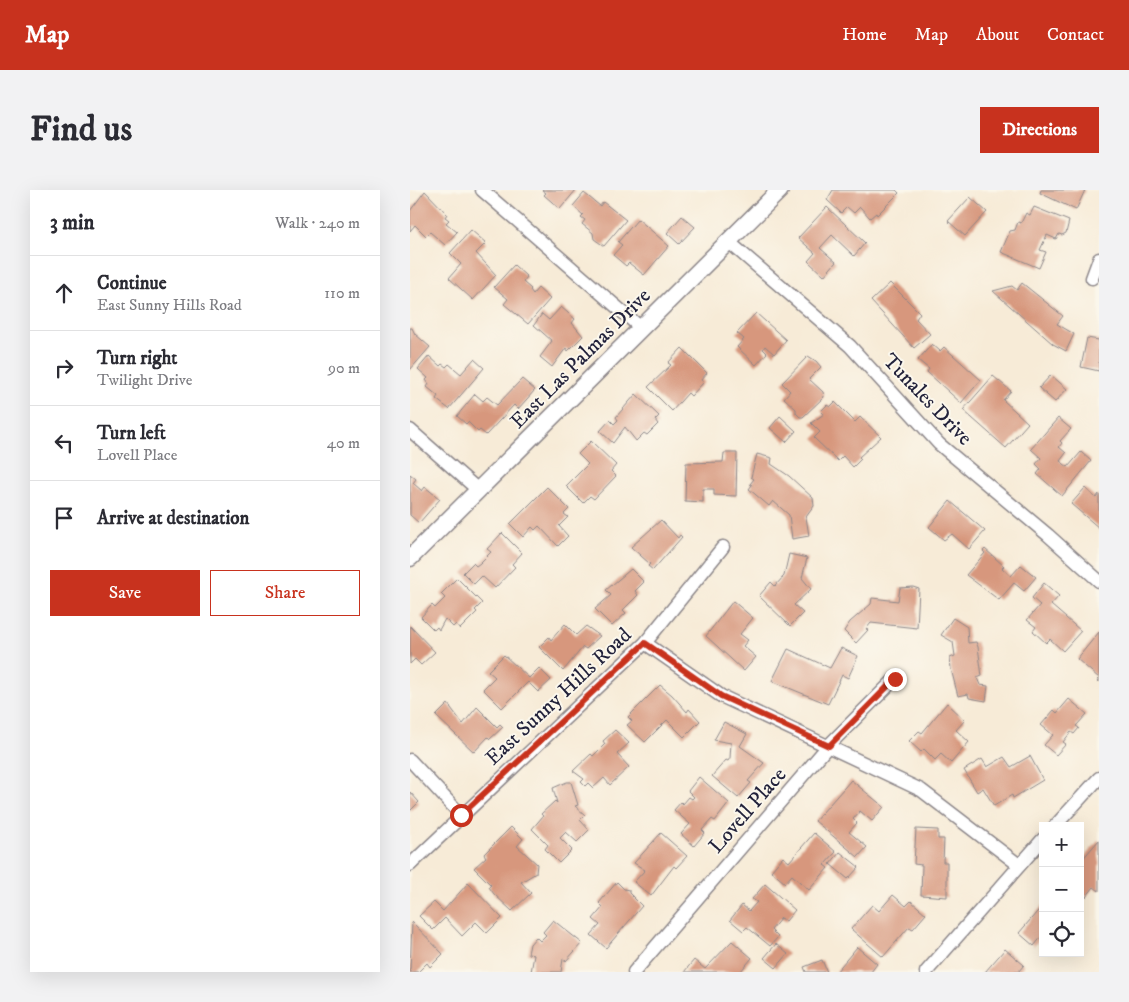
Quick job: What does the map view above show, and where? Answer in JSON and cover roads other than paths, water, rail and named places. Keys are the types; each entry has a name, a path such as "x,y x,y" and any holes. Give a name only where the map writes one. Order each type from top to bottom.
{"street":[{"path":"482,190 641,328"},
{"name":"East Las Palmas Drive","path":"410,558 477,489 780,190"},
{"name":"Tunales Drive","path":"729,242 850,346 939,444 1048,535 1099,581"},
{"path":"1092,278 1099,259"},
{"path":"410,430 477,489"},
{"name":"East Sunny Hills Road","path":"410,865 645,643 724,548"},
{"path":"645,643 721,696 921,790 1019,865"},
{"name":"Lovell Place","path":"634,972 829,746 895,679"},
{"path":"410,760 461,815"},
{"path":"1059,822 1099,778"},
{"path":"926,972 1039,843"}]}
